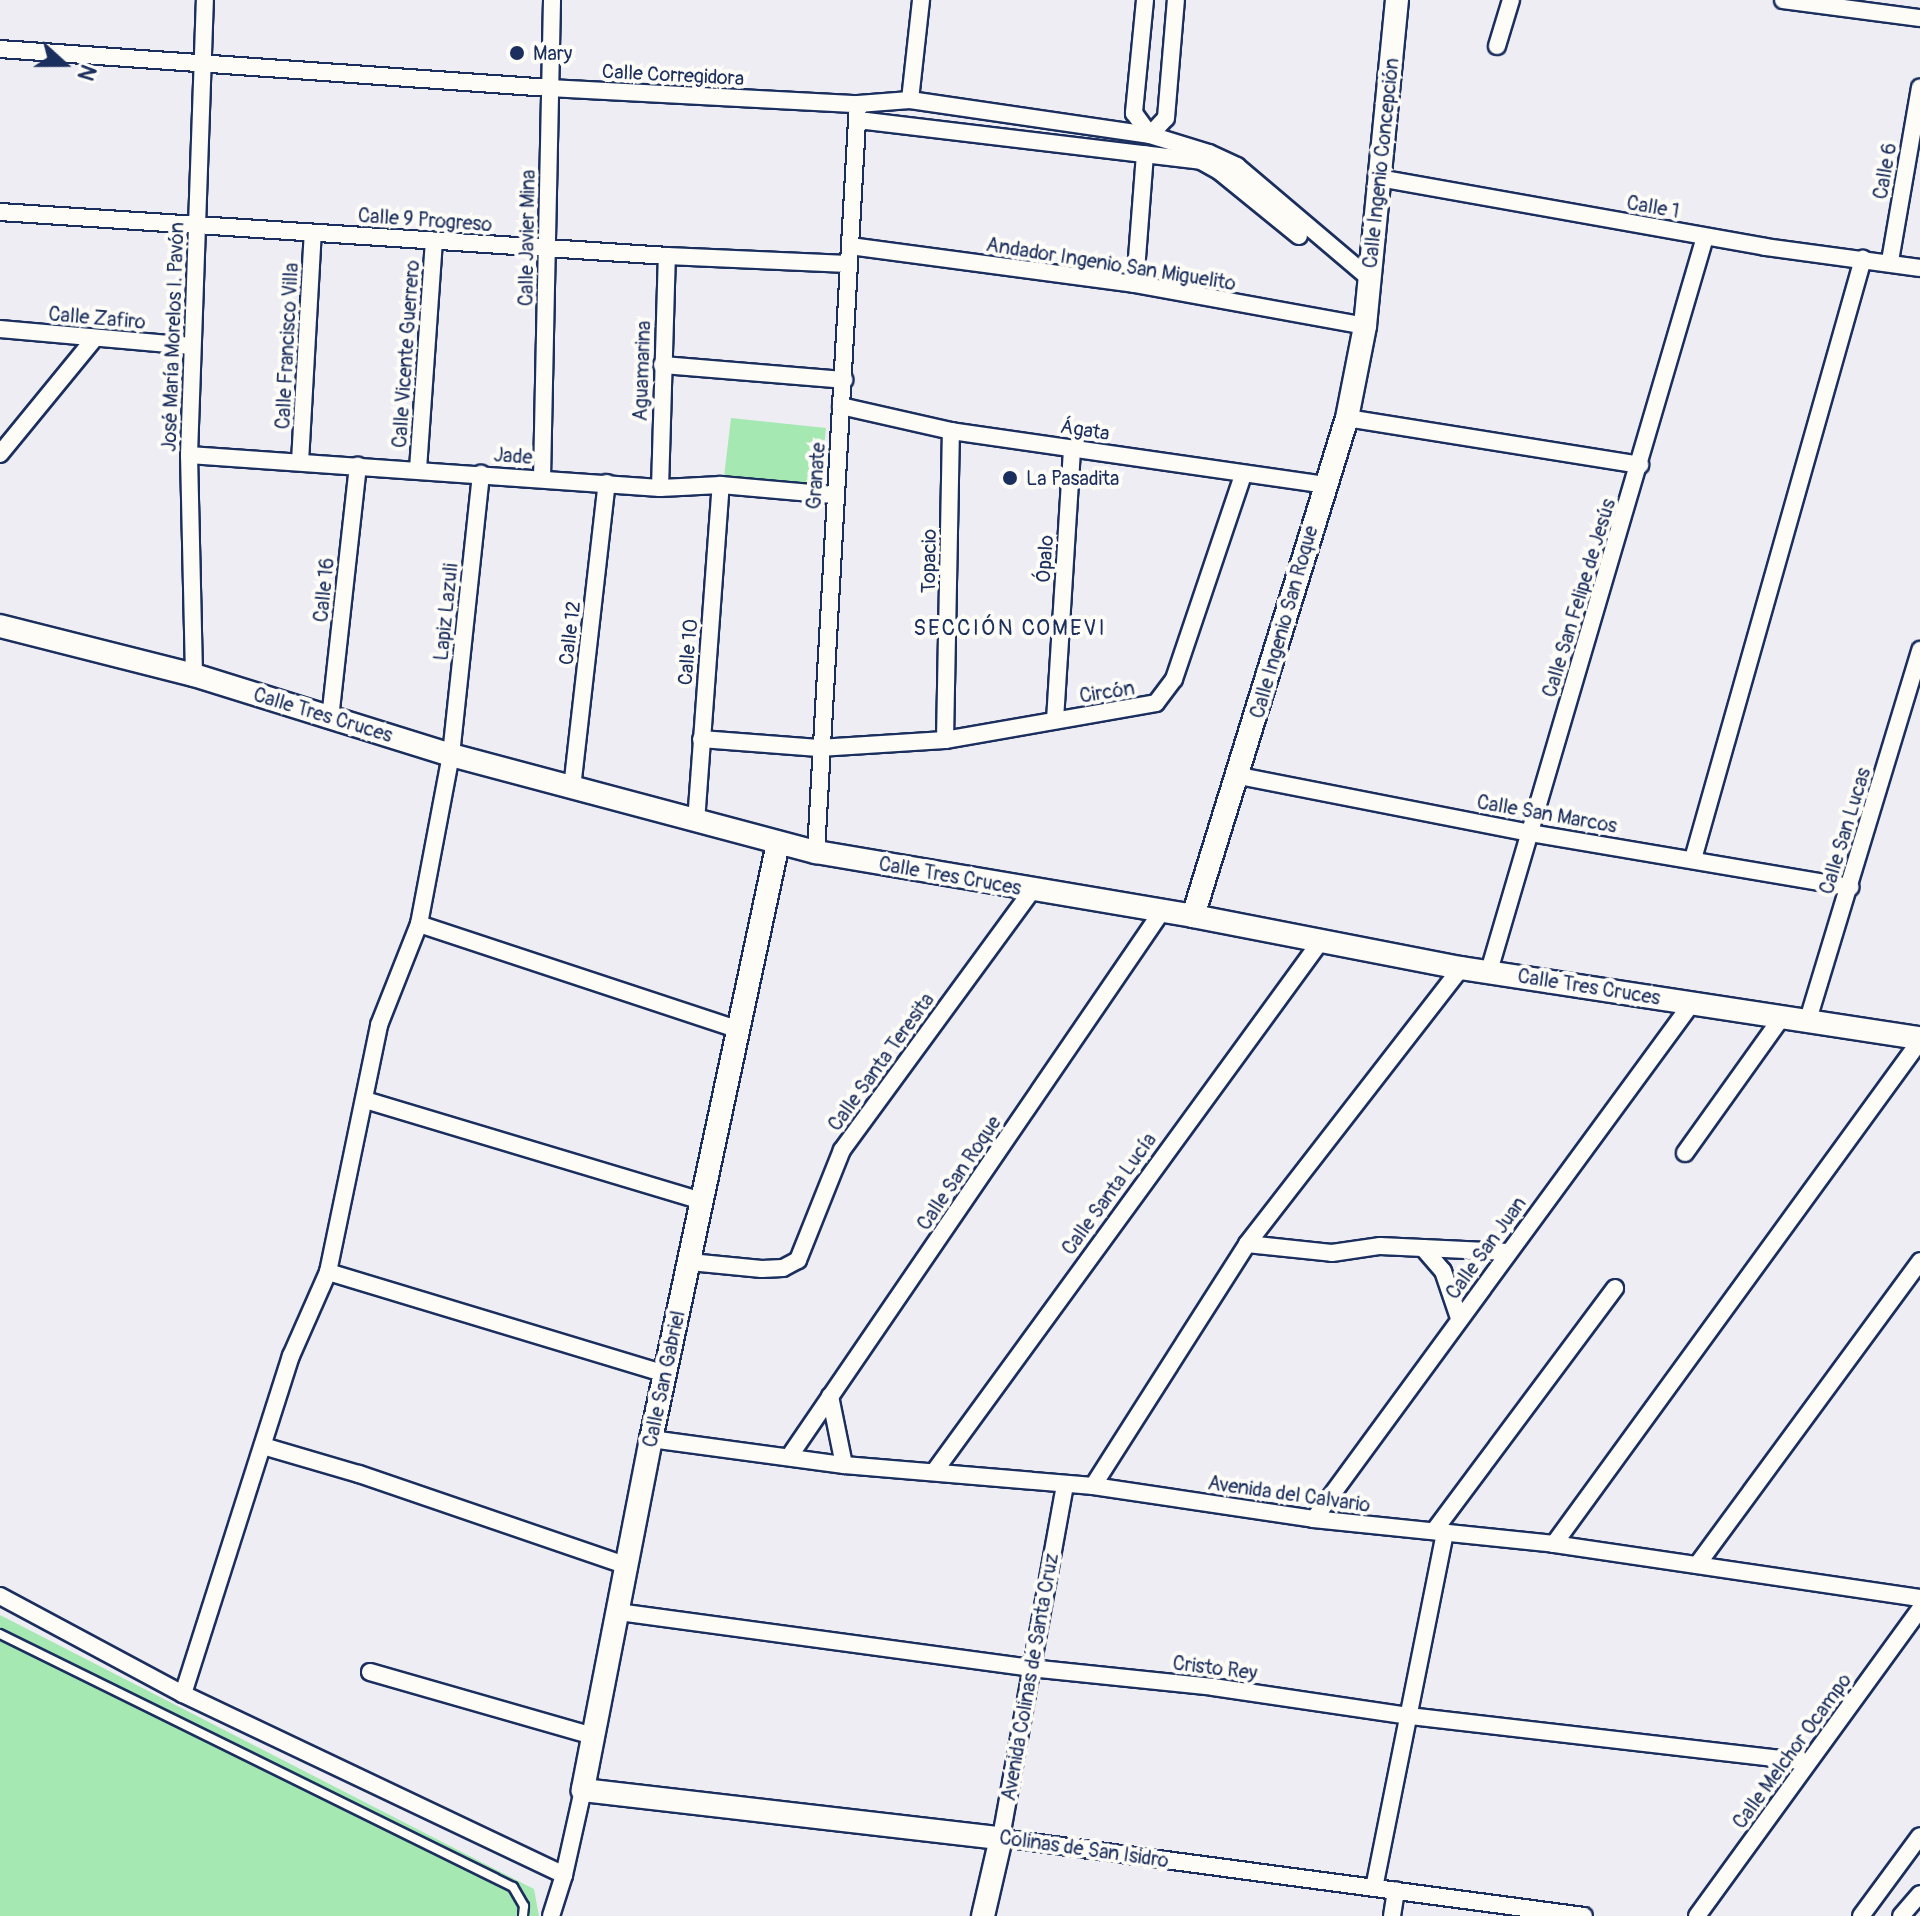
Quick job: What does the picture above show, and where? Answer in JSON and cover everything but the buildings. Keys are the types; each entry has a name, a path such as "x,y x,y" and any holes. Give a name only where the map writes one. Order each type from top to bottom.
{"street":[{"name":"José María Morelos I. Pavón","path":"194,675 189,455 205,0"},
{"name":"Calle Javier Mina","path":"542,478 552,0"},
{"path":"910,100 921,0"},
{"path":"1145,0 1134,113 1150,135 1166,118 1176,0"},
{"name":"Calle Ingenio Concepción","path":"1365,326 1397,0"},
{"path":"1497,46 1511,0"},
{"path":"1783,0 1920,18"},
{"name":"Calle Corregidora","path":"0,49 858,112 910,100 1150,135 1209,153 1237,166 1369,278"},
{"name":"Calle 6","path":"1890,261 1916,138 1920,88"},
{"path":"858,112 1206,162 1299,236"},
{"name":"Granate","path":"816,852 819,748 844,380 858,112"},
{"path":"1135,284 1145,154"},
{"name":"Calle 1","path":"1379,178 1705,237 1890,261 1920,268"},
{"name":"Calle 9 Progreso","path":"0,212 667,256 849,255"},
{"name":"Calle Francisco Villa","path":"300,462 313,233"},
{"name":"Calle San Felipe de Jesús","path":"1489,971 1705,237"},
{"name":"Calle Vicente Guerrero","path":"418,469 434,241"},
{"name":"Andador Ingenio San Miguelito","path":"849,255 1135,284 1365,326"},
{"name":"Aguamarina","path":"660,488 667,256"},
{"path":"1693,859 1863,259"},
{"name":"Calle Ingenio San Roque","path":"1193,916 1239,776 1324,485 1347,418 1365,326"},
{"name":"Calle Zafiro","path":"0,329 191,346"},
{"path":"0,454 95,338"},
{"path":"662,365 844,380"},
{"name":"Ágata","path":"841,406 951,431 1324,485"},
{"path":"1347,418 1640,465"},
{"name":"Topacio","path":"945,740 951,431"},
{"name":"Ópalo","path":"1055,720 1072,449"},
{"name":"Jade","path":"189,455 660,488 721,485 834,495"},
{"name":"Calle 16","path":"330,719 358,466"},
{"name":"Lapiz Lazuli","path":"183,1694 291,1356 328,1272 379,1025 419,924 451,755 481,474"},
{"name":"Circón","path":"701,739 819,748 945,740 1150,705 1168,692 1243,475"},
{"name":"Calle 12","path":"572,788 607,483"},
{"name":"Calle 10","path":"696,822 721,485"},
{"name":"Calle Tres Cruces","path":"0,626 194,675 451,755 816,852 1193,916 1461,968 1692,1003 1780,1020 1920,1039"},
{"name":"Calle San Lucas","path":"1807,1023 1920,650"},
{"name":"Calle San Marcos","path":"1239,776 1530,833 1850,887"},
{"name":"Calle San Gabriel","path":"551,1916 564,1875 583,1790 651,1439 778,843"},
{"name":"Calle Santa Teresita","path":"690,1262 762,1269 783,1268 798,1260 842,1150 1032,890"},
{"name":"Calle San Roque","path":"789,1457 1162,911"},
{"path":"419,924 736,1029"},
{"name":"Calle Santa Lucía","path":"934,1472 1320,942"},
{"path":"1093,1486 1247,1244 1461,968"},
{"name":"Calle San Juan","path":"1314,1519 1692,1003"},
{"path":"1685,1153 1780,1020"},
{"path":"1554,1544 1920,1039"},
{"path":"365,1100 701,1201"},
{"path":"1247,1244 1332,1253 1380,1246 1508,1252"},
{"path":"1423,1248 1443,1271 1459,1318"},
{"path":"1697,1565 1920,1261"},
{"path":"328,1272 665,1374"},
{"path":"1374,1888 1410,1716 1440,1532 1615,1288"},
{"path":"830,1396 844,1465"},
{"name":"Avenida del Calvario","path":"651,1439 844,1465 1093,1486 1314,1519 1554,1544 1920,1598"},
{"path":"263,1446 359,1474 628,1566"},
{"name":"Avenida Colinas de Santa Cruz","path":"983,1916 1001,1838 1065,1485"},
{"path":"0,1596 183,1694 564,1875"},
{"name":"Calle Melchor Ocampo","path":"1697,1916 1920,1609"},
{"name":"Cristo Rey","path":"618,1612 1030,1668 1213,1687 1410,1716 1807,1762"},
{"path":"370,1672 593,1736"},
{"name":"Colinas de San Isidro","path":"583,1790 1001,1838 1584,1916"},
{"path":"1861,1916 1920,1836"},
{"path":"1392,1916 1396,1890"},
{"path":"1901,1916 1920,1894"}],"lane":[{"path":"0,1634 513,1887 524,1906 523,1916"}],"green space":[{"path":"731,418 826,428 820,487 724,477"},
{"path":"0,1615 534,1889 539,1916 0,1916"}],"place":[{"name":"Mary","path":"517,53"},
{"name":"La Pasadita","path":"1010,478"}],"district":[{"name":"SECCIÓN COMEVI","path":"1010,629"}]}
